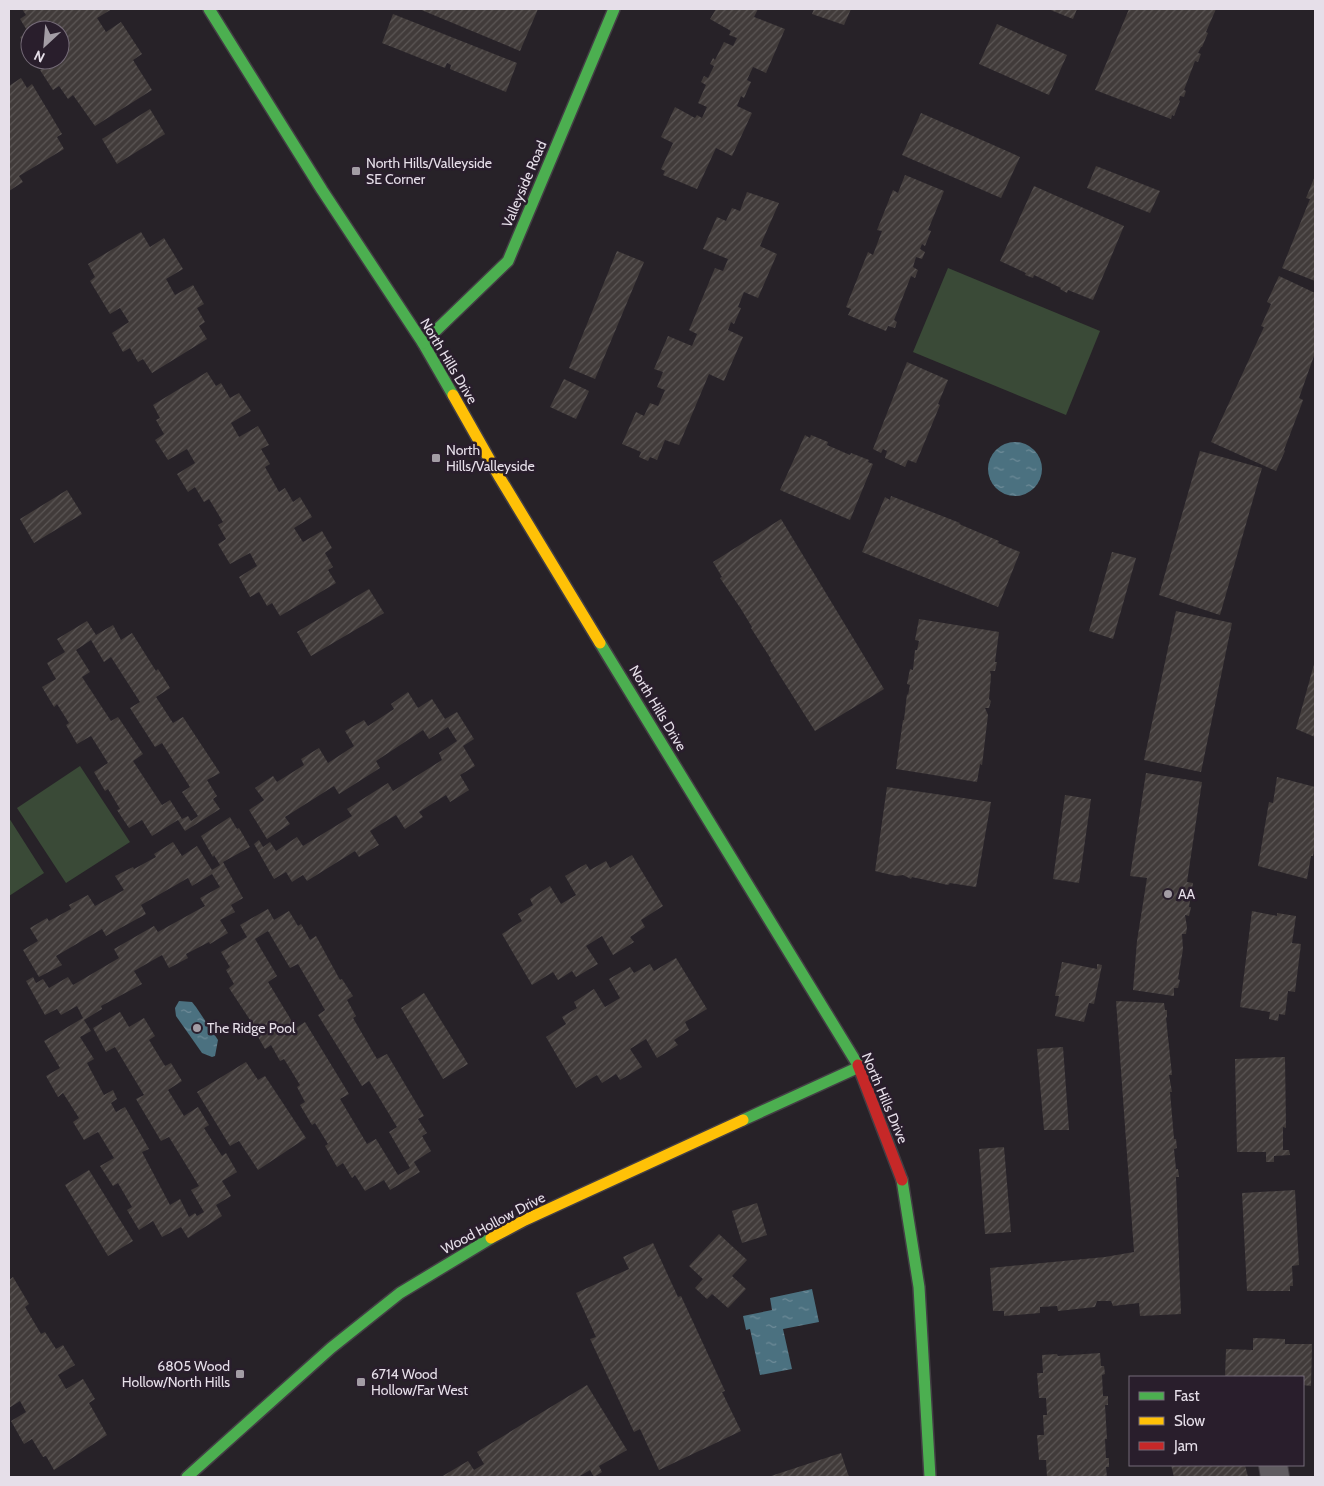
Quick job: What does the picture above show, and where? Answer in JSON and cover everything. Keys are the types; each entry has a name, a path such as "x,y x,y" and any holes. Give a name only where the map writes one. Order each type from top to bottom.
{"street":[{"name":"North Hills Drive","path":"209,9 328,199 423,344 500,478 859,1067 901,1176 919,1287 930,1477"},
{"name":"Valleyside Road","path":"423,344 508,261 614,9"},
{"name":"Wood Hollow Drive","path":"187,1477 331,1348 400,1292 525,1220 859,1067"}],"green space":[{"path":"948,268 1100,331 1066,415 913,352"},
{"path":"80,766 130,842 66,883 17,808"},
{"path":"9,818 44,873 9,896"}],"water":[{"path":"1010,442 1020,442 1030,446 1038,454 1042,469 1038,484 1030,492 1020,496 1010,496 1000,492 992,484 988,474 988,464 992,454 1000,446"},
{"name":"The Ridge Pool","path":"179,1001 192,1002 218,1040 215,1056 212,1057 202,1053 176,1016 175,1008"},
{"path":"812,1289 819,1322 783,1329 792,1369 760,1375 750,1329 746,1330 743,1316 772,1310 770,1298"}],"building":[{"path":"22,9 112,9 97,18 106,32 121,22 142,54 133,60 152,90 95,126 73,95 68,99 59,86 53,90 40,70 70,70 70,20 21,20 26,15"},
{"path":"419,9 538,9 520,51"},
{"path":"716,9 758,9 754,17 785,29 766,73 753,67 747,80 751,82 744,98 741,96 737,106 752,113 732,156 716,148 697,189 663,175 665,171 661,169 673,143 661,137 675,107 695,118 697,115 702,118 707,107 698,103 706,85 701,82 704,76 708,78 714,66 710,64 713,58 715,60 724,42 733,46 737,38 729,35 731,31 710,19"},
{"path":"814,9 851,9 844,25 812,14"},
{"path":"1048,9 1077,9 1073,19"},
{"path":"1129,9 1216,9 1206,32 1208,33 1198,53 1201,54 1198,62 1195,61 1184,90 1186,91 1184,97 1180,96 1180,101 1171,119 1095,90"},
{"path":"393,14 517,63 506,92 450,69 451,65 447,63 445,68 382,43"},
{"path":"997,24 1067,55 1049,95 979,64"},
{"path":"21,78 27,88 32,84 62,134 57,137 64,149 19,176 23,182 9,191 9,86"},
{"path":"150,109 165,134 117,164 102,139"},
{"path":"921,113 1020,157 1001,198 902,155"},
{"path":"1096,166 1160,191 1150,213 1087,188"},
{"path":"905,175 944,191 928,230 931,231 925,246 922,244 920,249 925,252 922,259 916,257 913,267 918,270 915,278 911,276 894,320 897,322 895,328 888,326 886,331 848,315 851,309 846,307 868,252 873,255 882,231 877,230 893,190 898,193"},
{"path":"1315,176 1315,281 1282,268 1310,199 1306,198"},
{"path":"1034,186 1124,226 1093,300 1068,290 1067,293 1061,288 1034,275 1033,278 1025,275 1026,273 1000,261"},
{"path":"747,192 779,203 760,246 777,254 758,298 744,292 738,307 741,308 734,324 731,322 728,330 743,337 724,381 709,374 679,445 665,440 657,460 650,457 648,461 639,457 641,452 622,444 636,412 644,416 650,403 658,406 665,390 657,387 663,372 654,369 668,336 692,346 697,334 689,330 715,268 723,271 728,259 703,249 717,217 726,221 732,208 740,211"},
{"path":"141,232 150,247 164,238 183,269 166,279 175,295 193,285 204,304 197,308 205,322 199,326 207,339 152,373 143,359 138,362 130,348 123,352 112,333 129,322 120,308 110,314 90,281 95,277 88,264"},
{"path":"617,251 644,262 595,379 569,368"},
{"path":"1279,276 1315,293 1315,353 1299,398 1303,400 1276,471 1211,442 1264,327 1261,326 1271,304 1267,302"},
{"path":"907,362 948,380 938,404 940,405 916,463 908,460 905,467 885,458 887,451 883,449 881,453 873,449"},
{"path":"207,372 216,386 221,383 230,398 239,393 251,411 231,423 239,437 258,426 269,445 261,449 270,464 265,467 279,492 285,488 293,502 300,497 312,517 294,528 303,542 322,531 332,548 325,553 333,567 328,570 336,583 280,616 272,603 267,606 259,592 250,597 239,577 257,566 250,553 230,564 218,544 226,539 218,525 223,522 209,499 204,502 195,487 188,492 177,474 195,463 187,449 168,460 155,440 164,434 156,420 160,418 153,405"},
{"path":"564,379 589,391 576,419 550,407"},
{"path":"805,435 810,438 811,435 828,442 827,445 850,455 851,453 869,460 868,462 873,464 850,520 780,490"},
{"path":"1200,451 1262,468 1220,615 1159,595"},
{"path":"67,490 82,514 34,543 20,519"},
{"path":"891,496 960,523 1020,552 998,607 862,552 885,497 890,500"},
{"path":"781,519 884,689 815,731 720,578 722,577 713,562"},
{"path":"1112,552 1136,558 1113,639 1089,631"},
{"path":"369,589 384,613 311,656 297,632"},
{"path":"1176,611 1232,623 1201,772 1144,760"},
{"path":"919,619 999,632 995,671 990,671 989,699 991,701 989,708 985,708 988,715 982,765 980,764 977,782 896,769 910,685 907,684 910,669 913,670 915,650 917,650 919,641 915,640"},
{"path":"87,621 96,635 113,625 121,640 132,633 156,671 158,669 170,688 156,697 173,723 183,717 220,773 207,780 217,796 213,799 220,809 185,831 178,820 152,836 142,820 129,828 117,810 120,809 108,789 105,791 94,772 108,763 91,736 77,744 66,725 69,723 57,704 54,707 42,687 56,679 47,663 65,652 57,639","holes":["91,640 104,662 111,657 140,702 130,708 155,747 162,743 190,787 182,792 198,816 191,821 188,816 182,819 170,800 162,805 133,761 143,754 118,717 111,721 82,677 90,672 76,650"]},
{"path":"1315,661 1315,737 1296,729"},
{"path":"408,692 418,708 432,699 445,719 457,712 474,739 463,746 475,766 460,775 469,790 450,802 446,795 419,812 423,817 405,829 396,815 370,831 379,845 359,857 355,851 307,881 303,875 292,882 286,872 274,879 254,844 259,840 263,847 270,842 276,851 297,837 303,846 352,816 347,809 388,783 393,791 442,760 439,753 457,741 448,727 429,739 423,730 376,761 380,768 339,794 334,786 285,817 290,824 267,839 249,810 264,800 255,788 273,776 277,782 304,765 301,759 319,748 328,763 354,746 345,731 364,720 368,726 394,709 391,704"},
{"name":"AA","path":"1146,773 1202,782 1187,882 1193,883 1189,907 1191,907 1189,916 1185,915 1187,927 1186,934 1182,934 1183,949 1178,979 1180,980 1178,988 1174,988 1174,996 1133,990 1137,941 1147,878 1130,876"},
{"path":"1277,777 1315,787 1315,845 1307,879 1258,866 1269,802 1273,803"},
{"path":"887,787 991,802 976,887 950,883 948,885 875,871"},
{"path":"1065,795 1091,799 1079,883 1053,879"},
{"path":"230,817 250,847 223,862 243,898 231,905 235,912 220,920 228,933 210,944 209,942 186,954 188,958 169,968 162,955 134,971 142,984 101,1006 102,1009 84,1020 91,1031 80,1037 94,1059 87,1063 104,1095 113,1090 117,1099 111,1103 116,1112 125,1107 149,1149 142,1152 170,1205 180,1199 189,1217 195,1213 197,1216 204,1212 191,1190 199,1186 169,1137 161,1141 136,1099 144,1095 115,1047 106,1052 93,1028 120,1012 129,1027 144,1018 155,1036 149,1040 165,1066 171,1063 182,1081 168,1090 184,1116 198,1107 209,1125 204,1128 222,1156 226,1153 237,1172 222,1181 231,1196 216,1205 222,1216 188,1238 181,1227 162,1237 153,1221 139,1230 127,1210 132,1207 118,1183 113,1186 100,1166 114,1158 98,1132 84,1140 73,1122 79,1118 63,1093 58,1097 46,1076 60,1068 44,1041 83,1018 77,1006 61,1015 57,1009 45,1015 26,981 33,977 36,983 43,979 49,988 68,977 73,985 119,958 114,949 154,926 158,932 205,906 200,898 220,887 212,874 192,886 188,878 141,905 146,914 106,936 102,929 56,956 62,965 39,977 23,950 38,941 30,928 47,918 49,921 71,909 69,905 88,895 95,906 124,890 115,876 133,867 134,869 156,857 154,854 173,842 182,856 197,846 212,870 220,865 201,836"},
{"path":"632,855 663,906 641,920 645,927 630,937 634,942 613,955 602,936 586,946 598,964 576,977 572,971 558,980 553,972 532,985 502,934 522,921 518,914 533,905 530,899 550,886 561,904 576,895 565,876 586,864 590,870 606,861 610,868"},
{"path":"268,909 274,920 289,911 298,926 301,924 310,940 316,936 340,980 342,979 353,996 347,1000 356,1016 353,1018 377,1059 387,1054 424,1116 418,1119 427,1133 422,1136 431,1151 414,1162 420,1172 390,1190 384,1180 365,1191 355,1175 352,1178 343,1163 337,1167 325,1146 328,1144 315,1123 312,1125 300,1105 305,1102 297,1087 300,1085 284,1059 280,1061 271,1045 265,1049 254,1030 256,1029 229,988 234,984 226,970 230,967 221,952 247,937 240,925","holes":["268,931 290,968 298,964 325,1010 318,1015 362,1086 369,1081 397,1127 389,1132 410,1168 398,1175 376,1139 367,1144 340,1099 349,1094 305,1022 296,1028 268,982 277,976 255,939"]},
{"path":"1252,911 1277,916 1277,913 1296,916 1292,943 1301,944 1295,992 1288,991 1285,1015 1279,1014 1278,1021 1269,1019 1270,1012 1240,1007"},
{"path":"676,958 707,1009 685,1022 689,1030 674,1040 678,1045 657,1058 646,1039 630,1049 642,1067 620,1080 616,1074 602,1083 597,1075 576,1088 546,1037 566,1024 562,1017 577,1008 574,1002 594,989 605,1007 620,998 609,979 630,967 634,973 650,964 654,971"},
{"path":"1062,962 1097,969 1097,964 1102,965 1094,1004 1089,1003 1084,1022 1055,1016 1059,996 1055,996"},
{"path":"424,993 468,1064 443,1079 401,1008"},
{"path":"1116,1001 1164,1003 1165,1010 1167,1010 1166,1018 1172,1075 1169,1075 1172,1092 1170,1092 1174,1139 1176,1139 1177,1148 1174,1149 1176,1169 1178,1169 1179,1177 1176,1177 1181,1314 1140,1316 1139,1303 1113,1306 1111,1301 1097,1301 1095,1307 1058,1311 1057,1306 1040,1307 1040,1313 1004,1316 1004,1311 993,1311 990,1268 1105,1257 1134,1252"},
{"path":"1063,1047 1069,1130 1044,1130 1037,1049"},
{"path":"1285,1057 1286,1128 1283,1127 1283,1150 1289,1150 1290,1155 1274,1156 1274,1162 1266,1162 1266,1152 1237,1152 1235,1059"},
{"path":"246,1062 258,1080 265,1076 306,1138 258,1170 239,1141 230,1146 197,1092"},
{"path":"1004,1147 1011,1232 985,1234 979,1149"},
{"path":"89,1170 133,1241 108,1256 65,1185"},
{"path":"1295,1190 1299,1265 1292,1266 1293,1286 1290,1286 1290,1291 1247,1291 1242,1193"},
{"path":"757,1203 767,1235 742,1243 732,1211"},
{"path":"719,1234 747,1260 732,1276 746,1289 728,1308 712,1294 707,1299 695,1288 703,1279 689,1266"},
{"path":"653,1243 678,1297 681,1296 725,1391 722,1392 741,1431 659,1470 640,1429 634,1432 590,1339 596,1337 576,1293 629,1269 623,1257"},
{"path":"13,1277 29,1304 25,1307 41,1334 45,1332 56,1349 63,1345 75,1365 58,1375 66,1389 83,1379 95,1399 89,1403 107,1435 54,1470 46,1456 43,1457 32,1439 24,1444 11,1421 26,1412 20,1401 9,1408 9,1280"},
{"path":"1253,1338 1285,1339 1285,1344 1312,1344 1311,1386 1304,1385 1304,1376 1225,1376 1226,1349 1253,1350"},
{"path":"1100,1353 1101,1366 1104,1366 1105,1374 1102,1375 1103,1396 1108,1396 1108,1405 1105,1405 1106,1458 1109,1458 1109,1467 1106,1467 1107,1477 1047,1477 1046,1460 1039,1460 1037,1435 1044,1435 1043,1415 1047,1415 1046,1398 1039,1398 1037,1373 1043,1373 1042,1355 1057,1354 1058,1356"},
{"path":"587,1385 627,1450 599,1466 602,1472 594,1477 590,1470 581,1477 441,1477 468,1461 474,1470 484,1464 477,1452"},
{"path":"841,1453 849,1477 768,1477"},
{"path":"1171,1466 1245,1466 1248,1477 1174,1477"}],"traffic: fast":[{"path":"209,9 322,190 423,343 453,395"},
{"path":"423,343 508,261 614,9"},
{"path":"600,643 858,1065"},
{"path":"743,1120 859,1067"},
{"path":"902,1180 919,1287 930,1477"},
{"path":"187,1477 331,1348 400,1293 491,1238"}],"traffic: slow":[{"path":"453,395 500,478 600,643"},
{"path":"491,1238 525,1220 743,1120"}],"traffic: jam":[{"path":"858,1065 902,1180"}],"place":[{"name":"North Hills/Valleyside SE Corner","path":"356,171"},
{"name":"North Hills/Valleyside","path":"436,458"},
{"name":"AA","path":"1168,894"},
{"name":"The Ridge Pool","path":"197,1028"},
{"name":"6805 Wood Hollow/North Hills","path":"240,1374"},
{"name":"6714 Wood Hollow/Far West","path":"361,1382"}]}
